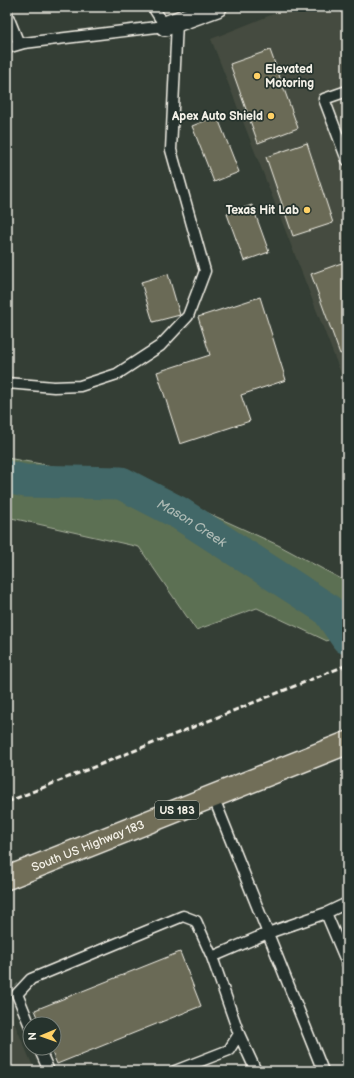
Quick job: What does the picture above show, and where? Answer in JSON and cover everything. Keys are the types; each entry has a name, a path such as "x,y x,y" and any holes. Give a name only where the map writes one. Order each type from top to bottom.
{"main road":[{"name":"South US Highway 183","path":"7,878 347,743"}],"street":[{"path":"171,24 217,7"}],"lane":[{"path":"7,383 54,387 80,386 117,374 160,346 188,316 205,271 171,150 171,24 154,7"},
{"path":"7,14 19,44"},
{"path":"7,48 19,44 171,24"},
{"path":"347,91 324,99 347,160"},
{"path":"213,796 323,1071"},
{"path":"212,957 268,933 326,913 347,903"},
{"path":"326,913 347,963"},
{"path":"26,1016 17,994 31,979 183,916 196,921 212,957 239,1034 256,1071"},
{"path":"175,1071 229,1050 239,1034"},
{"path":"42,1056 49,1071"}],"shaded area":[{"path":"291,7 347,7 347,389 211,39"},
{"path":"7,1006 22,1041 22,1056 29,1056 35,1071 7,1071"}],"green space":[{"path":"7,458 138,481 278,545 347,582 347,625 327,641 257,608 196,630 139,547 7,517"}],"building":[{"path":"270,50 298,128 258,143 230,64"},
{"path":"217,116 239,172 214,182 192,126"},
{"path":"307,143 333,223 293,236 266,157"},
{"path":"252,205 269,252 244,261 227,214"},
{"path":"347,261 347,351 340,354 311,274"},
{"path":"168,274 180,315 153,322 141,282"},
{"path":"260,297 286,380 241,395 250,421 180,444 157,372 210,355 198,317"},
{"path":"180,952 201,1006 57,1064 54,1056 62,1056 62,1016 38,1016 35,1010"}],"waterway":[{"name":"Mason Creek","path":"7,477 25,481 121,483 179,513 327,609 347,638"}],"railway":[{"path":"7,802 347,665"}],"place":[{"name":"Elevated Motoring","path":"257,76"},
{"name":"Apex Auto Shield","path":"271,116"},
{"name":"Texas Hit Lab","path":"307,210"}]}
